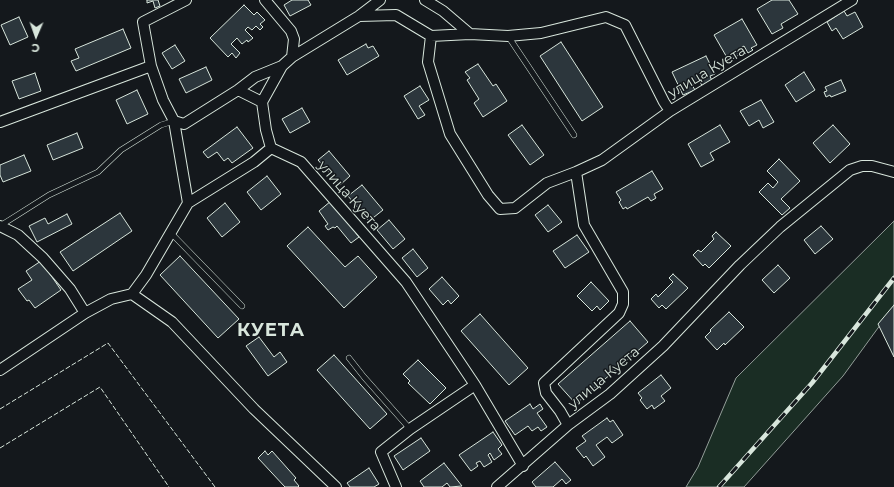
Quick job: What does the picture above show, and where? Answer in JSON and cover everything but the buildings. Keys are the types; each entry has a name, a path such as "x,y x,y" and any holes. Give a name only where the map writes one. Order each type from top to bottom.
{"street":[{"path":"186,0 143,22 151,66 163,100 174,121 188,203"},
{"path":"265,0 291,31 294,39 292,57"},
{"path":"0,370 85,313 111,299 132,294 146,275 188,203 254,162 271,148 266,130 262,102 282,66 292,57 359,16 380,0"},
{"path":"425,0 443,11 470,34"},
{"name":"улица Куета","path":"431,36 470,34 508,36 541,33 606,17 625,25 670,111 852,0"},
{"path":"359,16 396,16 431,36 428,62 450,134 488,195 500,208 515,208 546,183 576,172 602,160 670,111"},
{"path":"0,122 151,66"},
{"path":"174,121 184,124 238,90 255,77 282,66"},
{"path":"238,90 262,102"},
{"name":"улица Куета","path":"271,148 301,162 406,282 475,385 523,466"},
{"name":"улица Куета","path":"497,487 523,466 568,425 610,394 663,346 740,265 780,227 850,170 862,166 872,166 894,172"},
{"path":"568,425 560,411 546,393 544,383 619,314 623,292 584,226 576,172"},
{"path":"0,226 18,235 43,258 70,289 85,313"},
{"path":"132,294 172,322 254,409 336,487"},
{"path":"396,487 381,452 410,429 475,385"}],"lane":[{"path":"508,36 574,135"},
{"path":"0,226 49,195 98,172 121,150 161,125 174,121"},
{"path":"171,233 242,306"},
{"path":"350,358 364,377 410,429"}],"green space":[{"path":"894,221 894,306 843,376 744,487 686,487 698,467 736,378"}],"railway":[{"path":"719,487 812,383 894,278"}],"fence":[{"path":"0,409 108,343 215,487"},
{"path":"0,448 100,387 169,487"}],"district":[{"name":"КУЕТА","path":"271,331"}]}
